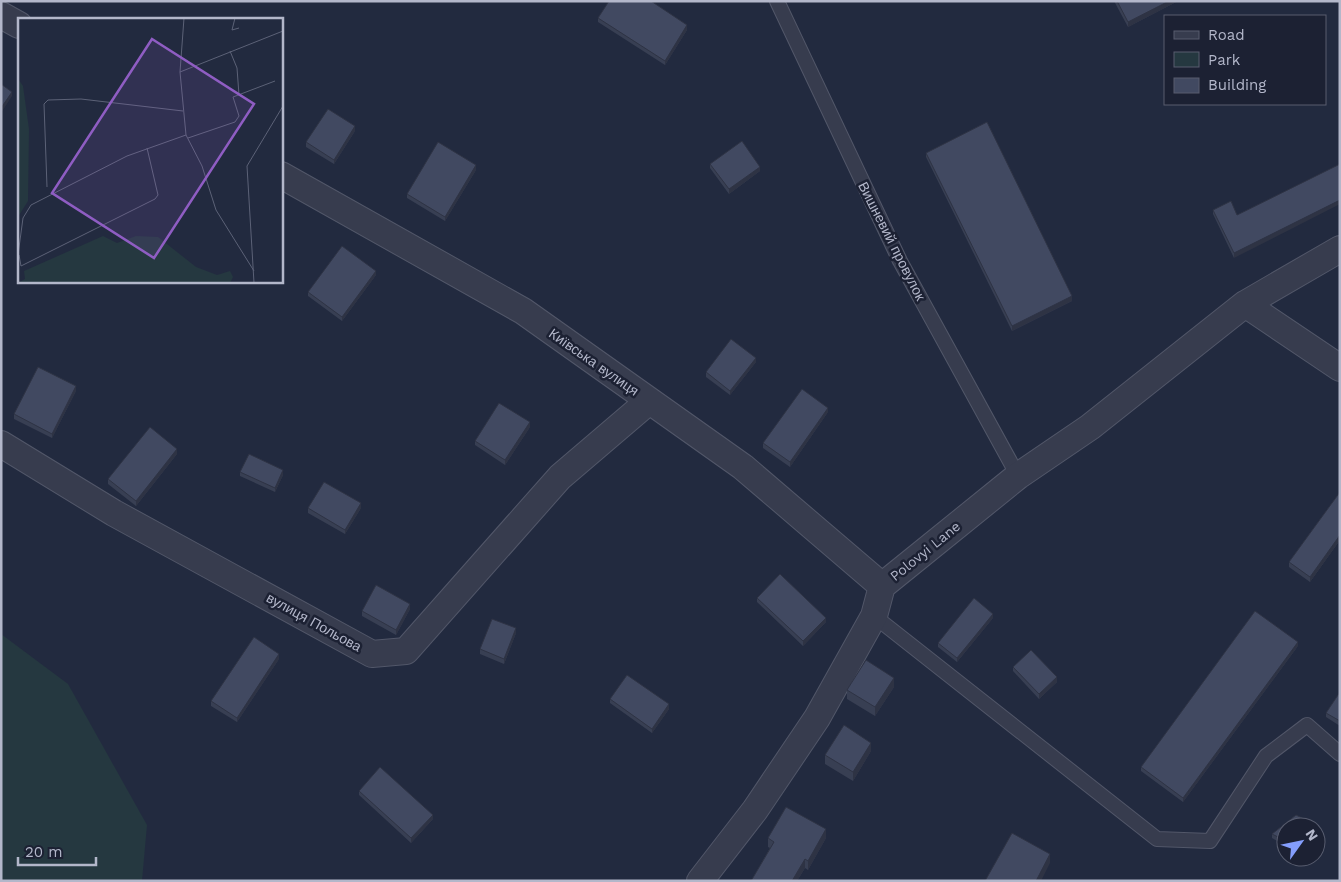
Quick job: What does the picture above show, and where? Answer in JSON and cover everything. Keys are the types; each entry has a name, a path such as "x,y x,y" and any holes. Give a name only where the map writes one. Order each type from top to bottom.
{"street":[{"path":"1,15 18,24"},
{"name":"Київська вулиця","path":"282,177 523,311 743,467 882,586"},
{"name":"Polovyi Lane","path":"700,881 755,810 817,718 874,616 882,586 1018,476 1090,427 1245,304 1340,249"},
{"path":"1245,304 1340,368"},
{"name":"вулиця Польова","path":"1,444 114,513 372,654 406,651 560,477 649,401"}],"lane":[{"name":"Вишневий провулок","path":"777,1 900,262 1018,476"},
{"path":"874,616 1156,839 1210,841 1266,756 1307,724 1339,752"}],"green space":[{"path":"1,634 68,684 147,825 142,881 1,881"}],"building":[{"path":"609,1 651,1 687,25 665,61 598,18"},
{"path":"1117,1 1169,1 1128,22"},
{"path":"1,84 12,92 1,108"},
{"path":"328,109 355,126 334,160 306,142"},
{"path":"987,122 1072,296 1012,326 926,153"},
{"path":"742,141 760,167 729,189 710,164"},
{"path":"438,142 476,165 445,217 407,194"},
{"path":"1340,164 1340,200 1234,253 1213,210 1231,201 1237,215"},
{"path":"342,246 376,271 342,317 308,292"},
{"path":"731,339 756,358 730,391 706,372"},
{"path":"38,367 76,386 52,434 14,414"},
{"path":"802,389 828,408 790,462 763,443"},
{"path":"499,403 530,422 505,460 475,441"},
{"path":"150,427 177,449 136,501 108,479"},
{"path":"249,454 283,470 275,488 240,472"},
{"path":"324,482 361,503 345,530 308,508"},
{"path":"1340,492 1340,535 1310,577 1289,562"},
{"path":"780,574 826,618 803,641 757,598"},
{"path":"376,585 410,604 396,630 362,611"},
{"path":"974,598 993,614 957,658 938,643"},
{"path":"1255,611 1298,642 1183,798 1141,767"},
{"path":"492,619 516,628 504,659 480,649"},
{"path":"254,637 279,654 237,718 211,701"},
{"path":"1031,650 1057,677 1039,694 1013,667"},
{"path":"866,660 894,678 875,707 847,690"},
{"path":"627,675 669,704 652,729 610,699"},
{"path":"1340,692 1340,721 1326,713"},
{"path":"844,725 871,743 853,772 825,755"},
{"path":"380,767 433,815 411,838 359,791"},
{"path":"786,807 826,829 808,861 805,859 792,881 751,881 774,842 768,838"},
{"path":"1012,833 1050,854 1036,881 985,881"}]}
